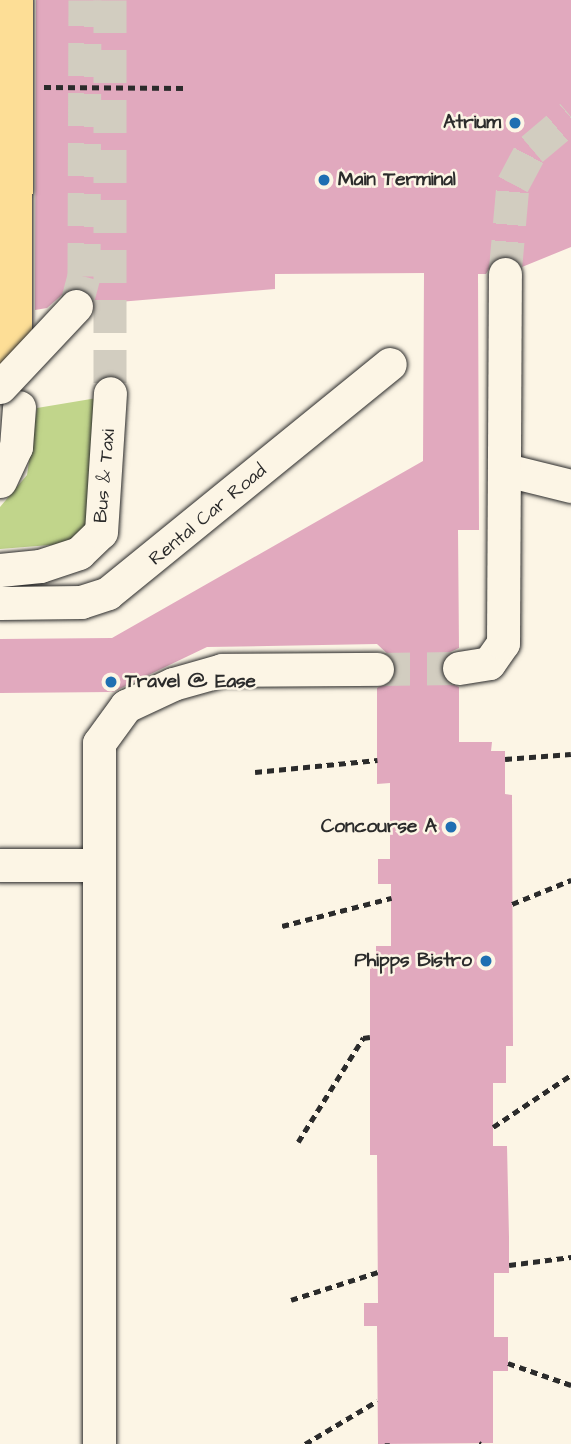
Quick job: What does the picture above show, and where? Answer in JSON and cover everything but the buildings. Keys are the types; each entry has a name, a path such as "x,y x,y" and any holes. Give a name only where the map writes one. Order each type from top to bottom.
{"main road":[{"path":"6,391 13,342 14,0"}],"lane":[{"path":"459,668 489,663 503,643 505,274"},
{"path":"0,481 16,447 6,391 76,306"},
{"name":"Rental Car Road","path":"0,603 81,602 119,587 390,364"},
{"name":"Bus & Taxi","path":"0,570 40,566 79,553 101,532 110,393"},
{"path":"506,470 571,486"},
{"path":"99,1444 96,865 99,743 126,706 222,670 377,669"},
{"path":"0,865 96,865"}],"path":[{"path":"14,87 187,88"},
{"path":"505,759 571,754"},
{"path":"255,772 377,761"},
{"path":"513,904 571,880"},
{"path":"282,926 391,898"},
{"path":"298,1142 363,1038 370,1037"},
{"path":"493,1127 571,1075"},
{"path":"509,1265 571,1257"},
{"path":"291,1300 378,1272"},
{"path":"508,1363 571,1385"},
{"path":"305,1444 377,1401"}],"green space":[{"path":"97,398 93,513 79,535 62,544 0,549 0,507 27,475 37,408"}],"tunnel":[{"path":"76,306 84,276 85,0"},
{"path":"110,0 110,393"},
{"path":"505,274 513,184 532,149 571,116"},
{"path":"377,669 459,668"}],"place":[{"name":"Atrium","path":"515,123"},
{"name":"Main Terminal","path":"324,180"},
{"name":"Travel @ Ease","path":"111,682"},
{"name":"Concourse A","path":"451,827"},
{"name":"Phipps Bistro","path":"486,961"}]}
